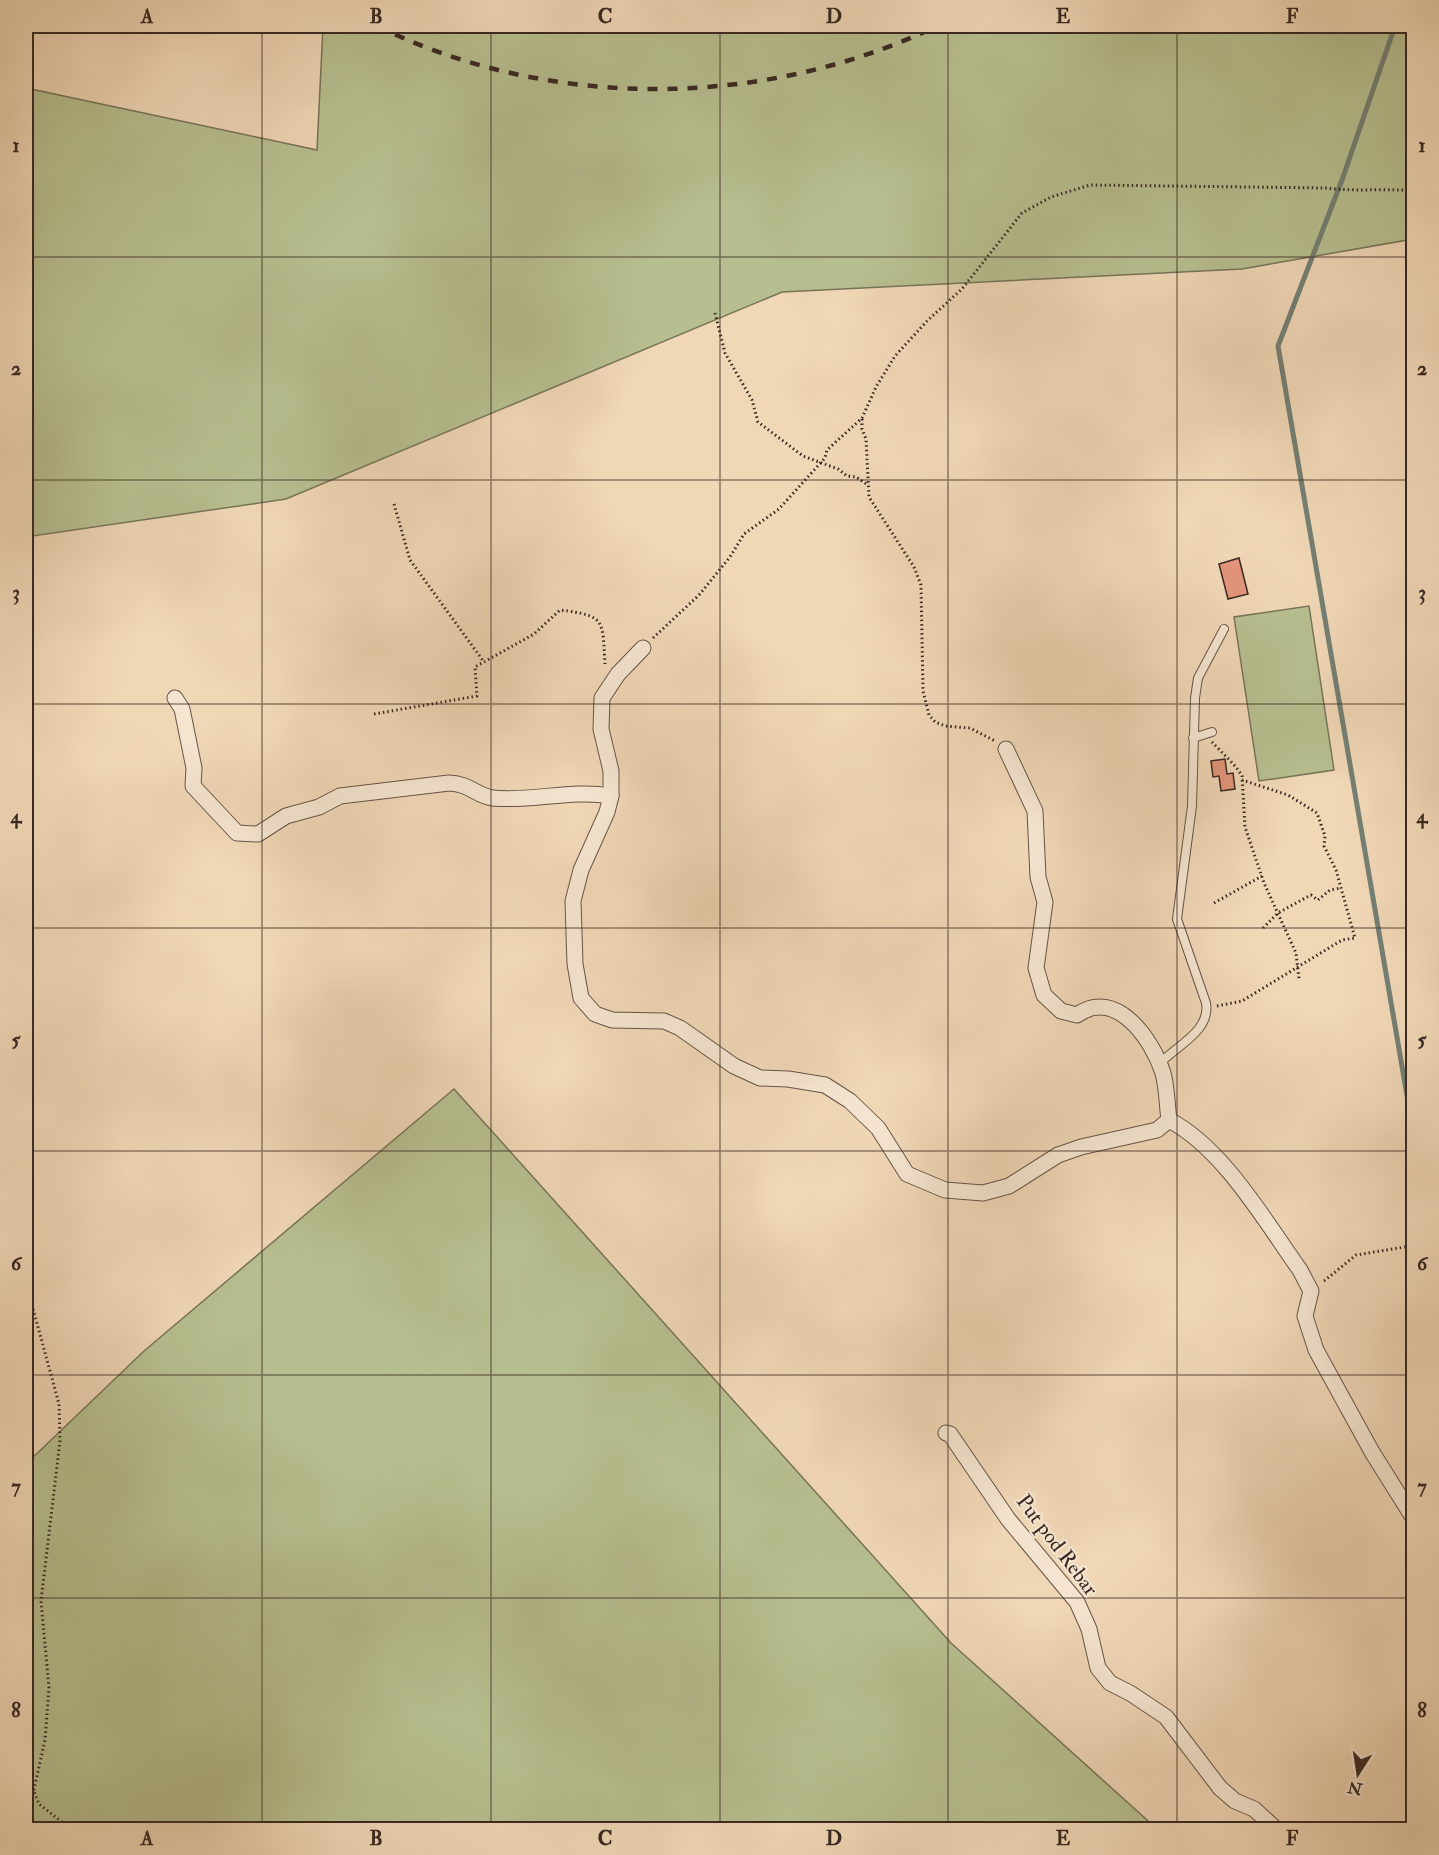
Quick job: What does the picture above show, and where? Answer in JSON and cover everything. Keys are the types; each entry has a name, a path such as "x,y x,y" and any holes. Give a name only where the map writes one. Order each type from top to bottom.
{"street":[{"path":"644,648 618,674 602,698 601,729 611,771 611,796 607,812 580,870 573,901 575,964 581,998 595,1014 612,1020 664,1021 680,1028 734,1066 759,1078 788,1079 825,1085 850,1101 878,1128 907,1174 945,1191 983,1193 1009,1186 1058,1155 1081,1147 1157,1130 1169,1120"},
{"path":"175,698 182,709 194,768 193,786 237,833 258,834 286,816 320,807 340,796 450,783 465,784 492,798 591,792 611,796"},
{"path":"1006,749 1035,812 1038,877 1045,902 1036,968 1044,995 1060,1011 1077,1015 1090,1006 1106,1006 1123,1014 1152,1046 1163,1075 1169,1120"},
{"path":"1169,1120 1185,1128 1212,1154 1248,1197 1300,1270 1311,1291 1305,1316 1316,1350 1372,1452 1413,1518"},
{"name":"Put pod Rebar","path":"946,1434 950,1434 1008,1519 1077,1602 1089,1629 1098,1668 1110,1683 1130,1693 1166,1717 1220,1788 1234,1801 1254,1809 1277,1830"}],"lane":[{"path":"1159,1064 1195,1033 1205,1020 1207,1008 1177,919 1192,806 1193,712 1198,678 1224,629"},
{"path":"1193,738 1209,733"}],"path":[{"path":"644,648 699,595 730,557 744,534 779,509 821,462 827,450 862,418 876,387 895,356 928,320 962,289 1022,213 1051,197 1090,185 1413,191"},
{"path":"1413,303 1408,329 1413,390"},
{"path":"715,313 725,353 752,400 758,422 803,456 821,462 868,485"},
{"path":"862,418 862,429 866,439 869,497 914,567 921,585 923,692 929,715 935,722 945,726 970,728 1006,749"},
{"path":"394,504 410,560 484,662"},
{"path":"374,714 477,696 475,667 534,634 560,610 591,614 602,627 608,690"},
{"path":"1209,733 1230,765 1238,769 1242,780 1245,827 1262,876 1296,953 1299,979"},
{"path":"1207,1008 1242,1000 1342,940 1355,938 1336,870 1324,846 1325,836 1317,813 1288,795 1242,780"},
{"path":"1214,903 1262,876"},
{"path":"1263,928 1278,913 1311,895 1318,900 1330,890 1341,888"},
{"path":"1311,1291 1356,1255 1405,1247 1413,1249"},
{"path":"26,1283 59,1404 60,1441 41,1601 49,1688 45,1740 26,1825"},
{"path":"26,1782 33,1789 39,1804 72,1830"}],"green space":[{"path":"323,26 1413,26 1413,239 1242,269 782,292 286,499 26,537 26,88 317,150"},
{"path":"1309,606 1334,770 1259,781 1234,617"},
{"path":"454,1089 951,1643 1157,1829 26,1829 26,1464 144,1351"}],"building":[{"path":"1239,558 1248,594 1228,599 1219,564"},
{"path":"1225,759 1227,774 1233,773 1235,789 1221,791 1219,776 1213,777 1211,761"}],"waterway":[{"path":"1395,26 1342,180 1278,346 1414,1136"}],"railway":[{"path":"377,26 444,54 513,74 585,85 657,89 729,85 801,73 870,53 937,26"}]}
